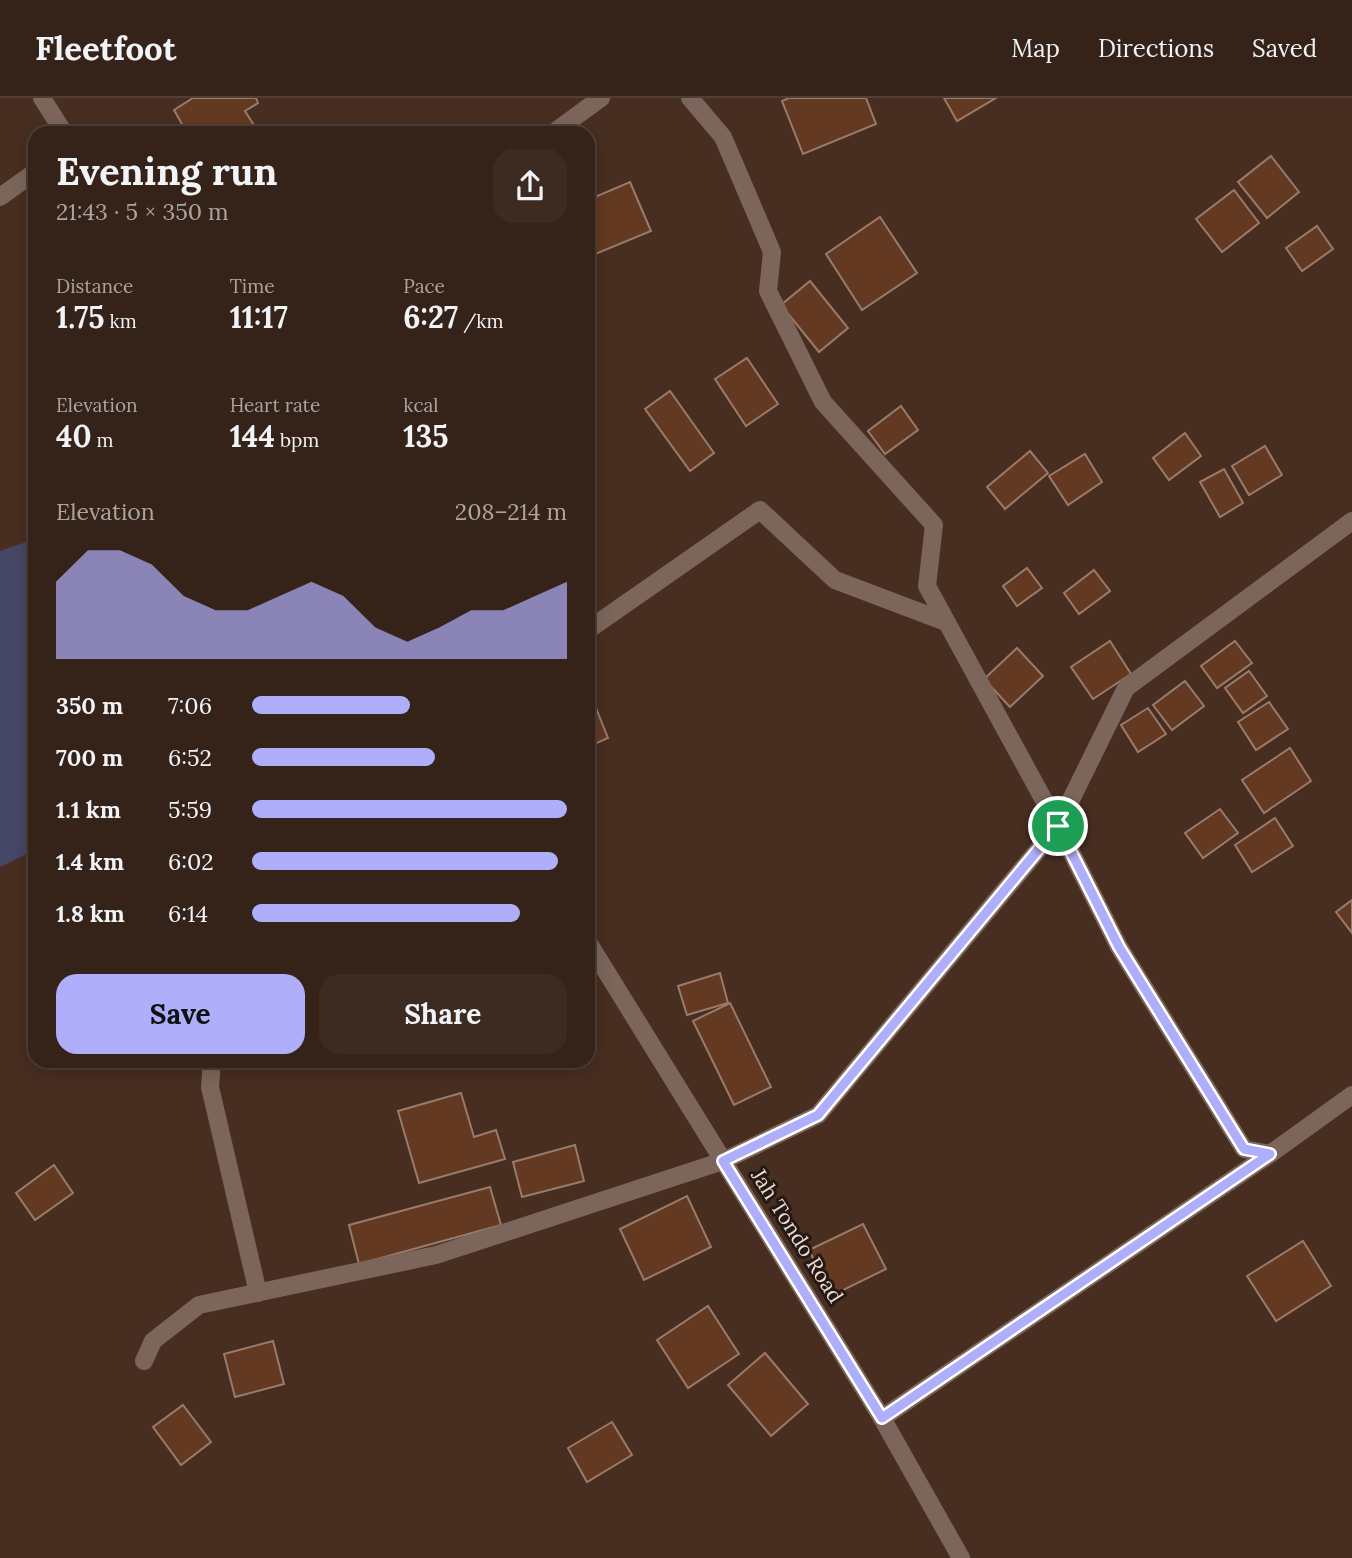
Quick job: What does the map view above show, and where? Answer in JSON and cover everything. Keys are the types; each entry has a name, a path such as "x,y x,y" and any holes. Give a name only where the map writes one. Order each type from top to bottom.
{"street":[{"path":"42,98 60,126"},
{"path":"562,126 600,98"},
{"path":"690,98 723,137 772,252 768,291 823,402 934,525 927,586 1058,826 1119,947 1244,1149 1270,1154"},
{"path":"0,197 28,177"},
{"path":"595,625 760,510 835,580 947,622"},
{"path":"144,1361 153,1341 199,1305 436,1255 723,1161 818,1115 1058,826 1126,688 1352,521"},
{"name":"Jah Tondo Road","path":"595,953 882,1418 961,1558"},
{"path":"211,1068 210,1087 258,1293"},
{"path":"882,1418 1270,1154 1352,1095"}],"shaded area":[{"path":"28,541 28,853 0,867 0,551"}],"building":[{"path":"193,98 256,98 258,103 245,111 255,126 183,126 174,110"},
{"path":"789,98 866,98 876,124 803,154 782,101"},
{"path":"944,98 996,98 957,121"},
{"path":"1271,156 1299,192 1267,218 1238,182"},
{"path":"630,182 651,231 595,254 595,197"},
{"path":"1234,190 1259,223 1222,252 1196,219"},
{"path":"880,217 917,273 862,310 826,254"},
{"path":"1317,226 1333,249 1302,271 1286,248"},
{"path":"810,281 848,328 819,352 781,305"},
{"path":"747,358 778,404 746,426 715,379"},
{"path":"670,391 714,453 690,471 645,409"},
{"path":"901,406 918,430 885,454 868,431"},
{"path":"1185,433 1201,456 1169,480 1153,458"},
{"path":"1265,446 1282,475 1249,495 1232,466"},
{"path":"1030,451 1048,473 1005,509 987,487"},
{"path":"1085,454 1102,482 1068,505 1049,476"},
{"path":"1224,469 1243,503 1220,517 1200,482"},
{"path":"1027,568 1042,588 1017,606 1003,586"},
{"path":"1094,570 1110,591 1079,614 1064,593"},
{"path":"1110,641 1131,674 1093,699 1071,667"},
{"path":"1235,641 1252,663 1217,688 1201,666"},
{"path":"1017,648 1043,676 1010,707 984,679"},
{"path":"1249,671 1267,696 1243,713 1225,688"},
{"path":"1185,681 1204,706 1172,730 1153,705"},
{"path":"1269,702 1288,729 1256,750 1238,722"},
{"path":"595,706 608,738 595,744"},
{"path":"1148,708 1166,734 1138,752 1121,725"},
{"path":"1290,748 1311,781 1264,813 1242,780"},
{"path":"1220,809 1238,833 1203,858 1185,833"},
{"path":"1275,818 1293,846 1252,872 1235,845"},
{"path":"1352,900 1352,933 1336,912"},
{"path":"720,973 728,1003 687,1015 678,986"},
{"path":"730,1003 771,1087 734,1105 693,1021"},
{"path":"461,1093 474,1137 496,1130 505,1159 419,1183 398,1111"},
{"path":"575,1145 584,1181 522,1197 513,1162"},
{"path":"54,1165 73,1193 35,1220 16,1193"},
{"path":"490,1187 501,1225 359,1264 349,1225"},
{"path":"687,1196 711,1247 644,1280 620,1229"},
{"path":"863,1224 886,1269 831,1296 809,1250"},
{"path":"1303,1241 1331,1286 1276,1321 1247,1276"},
{"path":"708,1306 739,1354 688,1388 657,1340"},
{"path":"273,1341 284,1384 235,1397 224,1354"},
{"path":"765,1353 808,1404 771,1436 728,1385"},
{"path":"183,1405 211,1442 181,1465 153,1427"},
{"path":"612,1422 632,1455 587,1482 568,1448"}],"route":[{"path":"1058,826 1119,947 1244,1149 1270,1154 882,1418 723,1161 818,1115 1058,826"}]}
